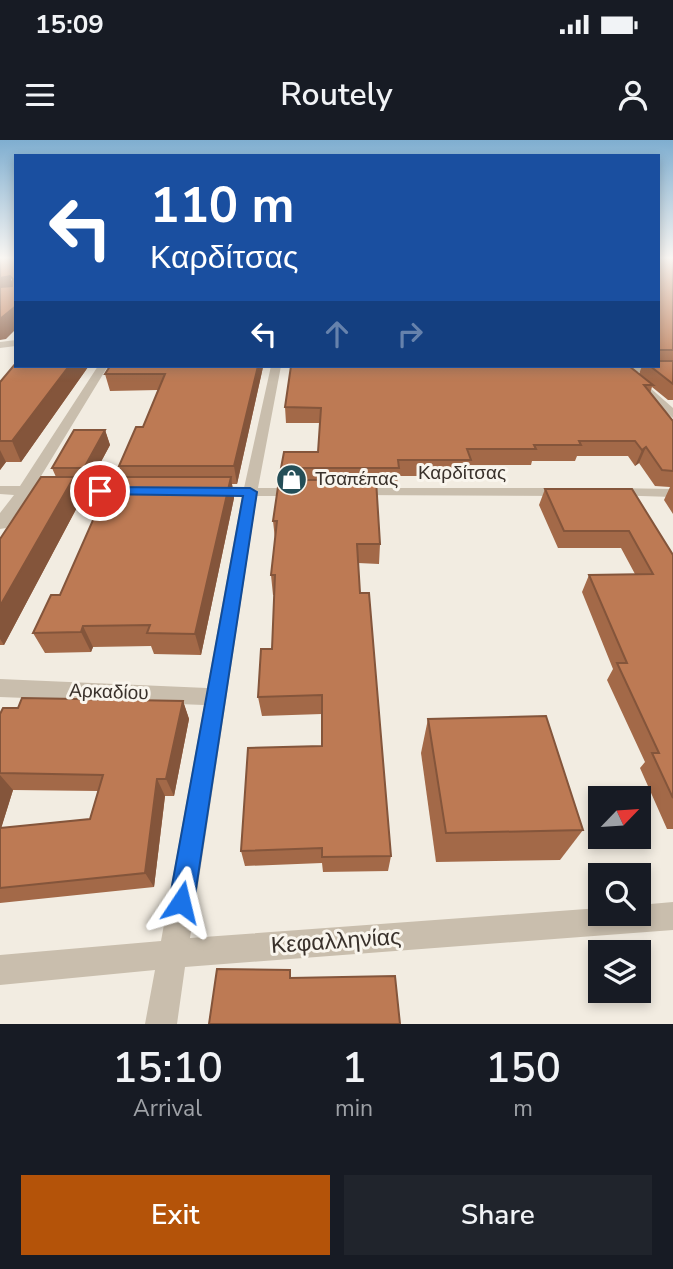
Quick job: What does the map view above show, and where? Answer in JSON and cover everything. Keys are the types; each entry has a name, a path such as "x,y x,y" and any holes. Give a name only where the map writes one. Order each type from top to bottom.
{"street":[{"path":"0,524 25,490 102,368"},
{"path":"161,1024 250,492 276,368"},
{"path":"621,368 673,414"},
{"path":"638,368 673,370"},
{"path":"0,490 144,491"},
{"name":"Καρδίτσας","path":"197,492 673,493"},
{"name":"Αρκαδίου","path":"0,688 217,696"},
{"name":"Κεφαλληνίας","path":"0,970 172,954 673,916"}],"building":[{"path":"0,299 14,299 14,308 0,319"},
{"path":"660,299 673,299 673,350 660,350"},
{"path":"660,361 673,361 673,384 653,368 660,368"},
{"path":"14,365 14,368 67,368 12,441 0,441 0,382"},
{"path":"109,368 258,368 234,466 119,466 136,427 143,427 165,374 105,374"},
{"path":"291,368 632,368 653,385 644,385 673,421 673,471 662,470 646,447 642,450 635,441 579,441 581,445 534,445 536,449 467,449 471,460 398,460 399,468 281,468 284,452 318,452 321,408 285,407"},
{"path":"74,430 105,430 84,468 52,468"},
{"path":"41,477 74,477 0,606 0,539"},
{"path":"112,477 231,477 195,634 147,633 150,625 83,626 81,632 33,633 51,595 60,595"},
{"path":"279,480 376,480 380,544 357,544 360,593 369,593 391,856 322,857 322,848 241,851 248,748 322,746 322,695 258,697 261,649 272,649 275,575 271,575 277,521 273,521"},
{"path":"545,489 632,489 673,555 673,798 652,753 659,753 617,663 627,663 589,575 653,574 629,531 564,531"},
{"path":"22,698 183,701 166,779 157,779 145,873 0,888 0,828 90,819 103,775 0,773 0,714 3,708 18,708"},
{"path":"546,716 583,830 446,833 428,719"},
{"path":"217,969 290,970 290,978 395,976 400,1024 209,1024"}],"place":[{"name":"Τσαπέπας","path":"292,479"}],"route":[{"path":"100,491 250,492 181,902"}]}
